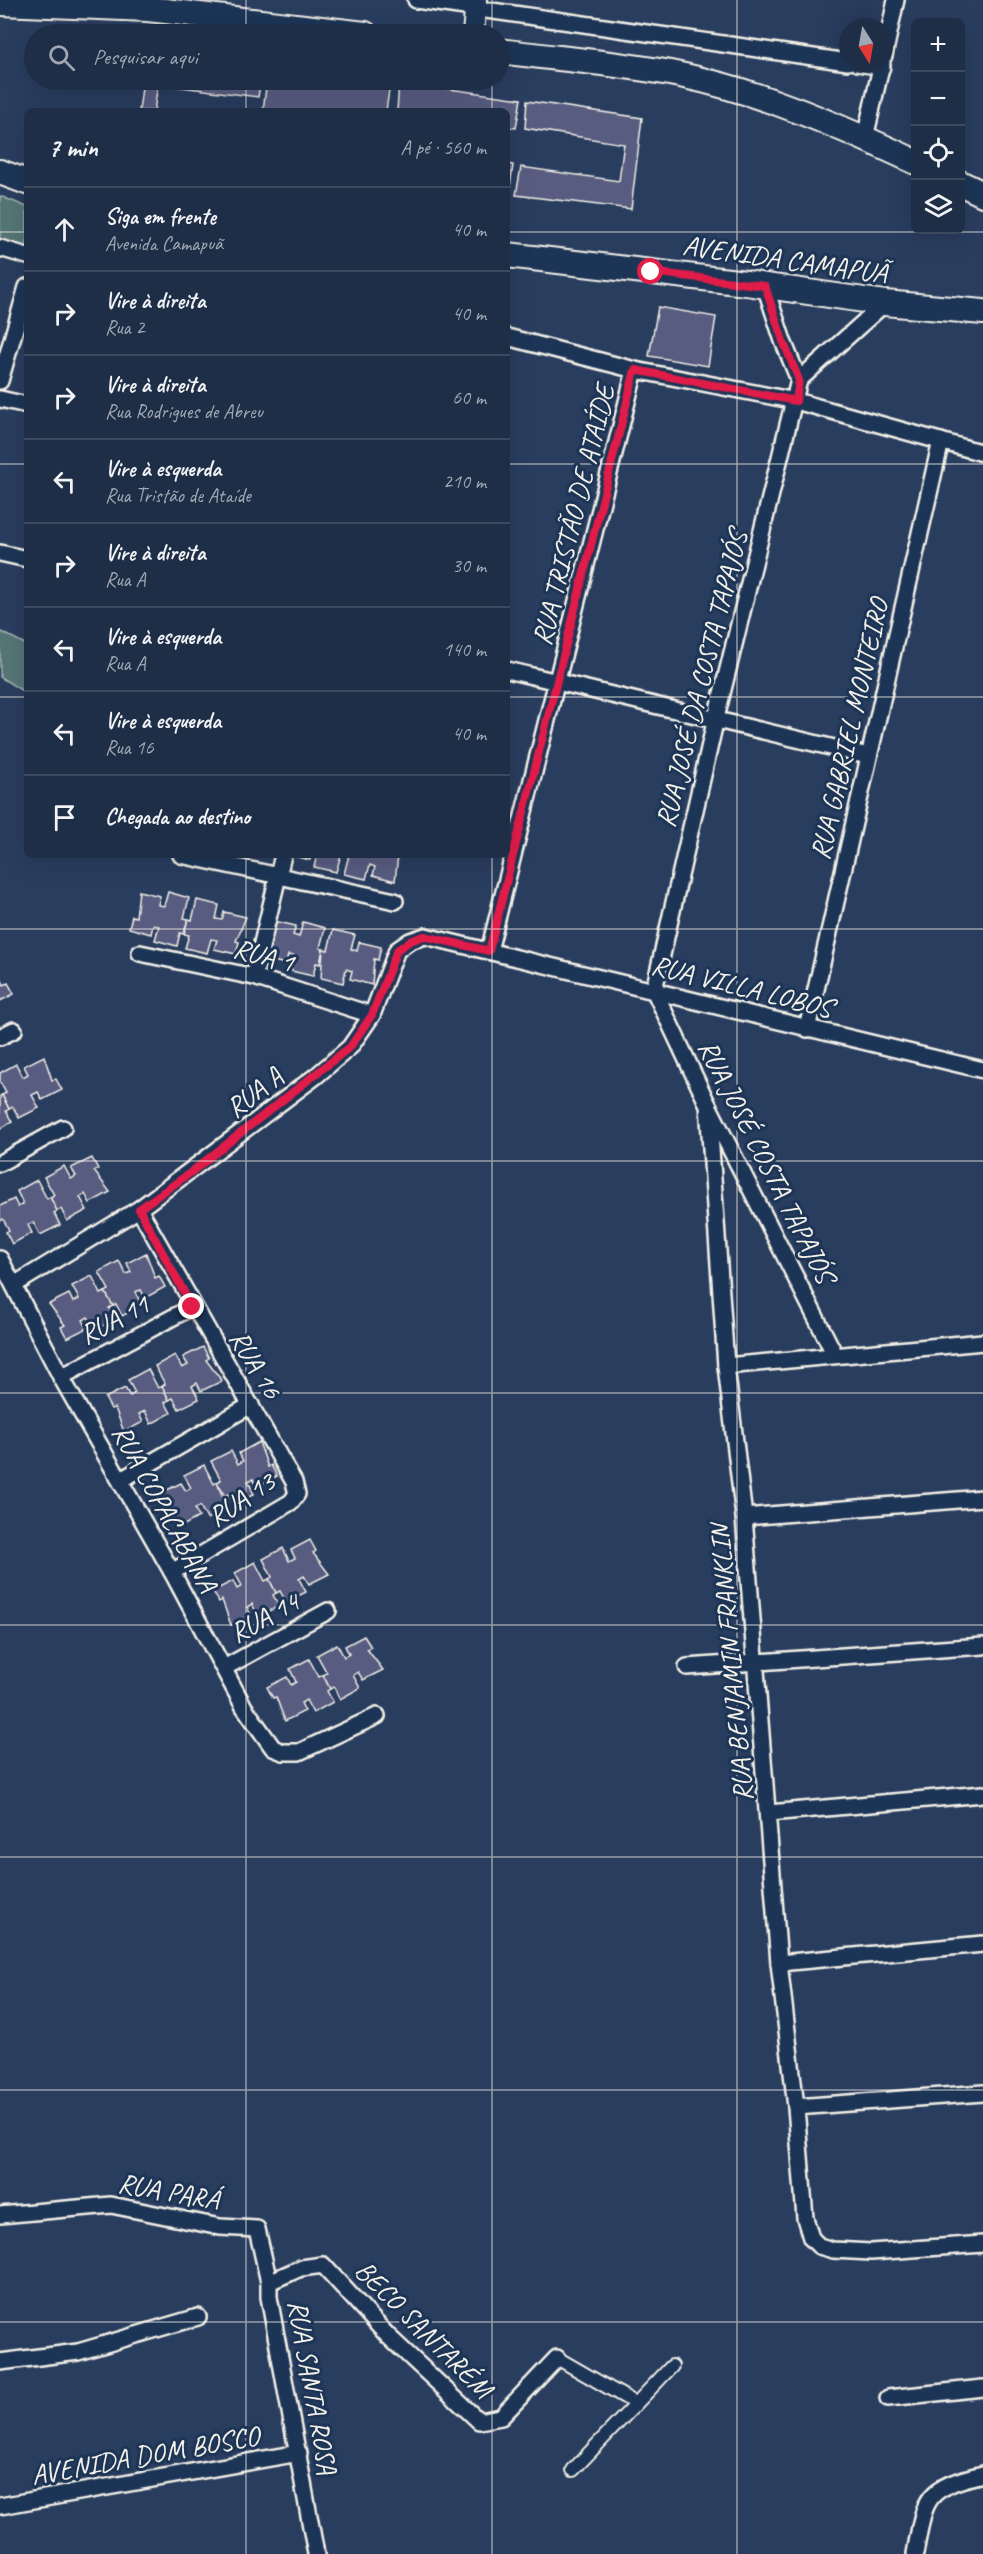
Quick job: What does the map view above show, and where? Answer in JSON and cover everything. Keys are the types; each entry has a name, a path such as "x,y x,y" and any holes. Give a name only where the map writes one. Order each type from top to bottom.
{"main road":[{"path":"0,3 148,9 278,24"},
{"path":"510,52 680,75 759,97 865,138 911,160"},
{"path":"0,172 24,181"},
{"path":"965,185 983,194"},
{"name":"AVENIDA CAMAPUÃ","path":"510,255 885,303 983,312"}],"street":[{"path":"416,0 476,4 839,61"},
{"path":"892,18 896,0"},
{"path":"473,24 476,4"},
{"path":"865,138 881,72"},
{"path":"0,248 24,255"},
{"path":"765,286 799,380 885,303"},
{"path":"0,381 24,297"},
{"path":"510,338 635,370 796,401 983,453"},
{"name":"RUA TRISTÃO DE ATAÍDE","path":"489,951 635,370"},
{"name":"RUA JOSÉ DA COSTA TAPAJÓS","path":"654,990 716,718 796,401 799,380"},
{"path":"0,399 24,404"},
{"name":"RUA GABRIEL MONTEIRO","path":"807,1029 941,441"},
{"path":"510,671 868,756"},
{"path":"194,858 395,901"},
{"path":"254,976 282,858"},
{"name":"RUA A","path":"14,1285 139,1209 316,1076 350,1047 372,1015 397,950 410,941 424,936 489,951"},
{"name":"RUA VILLA LOBOS","path":"489,951 983,1070"},
{"name":"RUA 1","path":"140,953 254,976 372,1015"},
{"name":"RUA JOSÉ COSTA TAPAJÓS","path":"654,990 708,1105 835,1355"},
{"path":"0,1037 14,1030"},
{"name":"RUA BENJAMIN FRANKLIN","path":"708,1105 726,1366 744,1517 779,1963 806,2218 811,2238 819,2246 833,2250 871,2252 983,2244"},
{"path":"0,1163 63,1128"},
{"name":"RUA 16","path":"139,1209 192,1307 294,1482"},
{"name":"RUA COPACABANA","path":"0,1259 61,1377 121,1480 244,1707 273,1748 291,1753 378,1716"},
{"name":"RUA 11","path":"61,1377 192,1307"},
{"path":"726,1366 983,1342"},
{"path":"121,1480 250,1405"},
{"name":"RUA 13","path":"172,1572 291,1502 297,1494 294,1482"},
{"path":"744,1517 983,1498"},
{"name":"RUA 14","path":"224,1668 328,1611"},
{"path":"687,1667 756,1664 983,1646"},
{"path":"769,1813 983,1794"},
{"path":"779,1963 983,1944"},
{"path":"796,2108 983,2093"},
{"name":"RUA PARÁ","path":"0,2215 111,2205 220,2227 257,2229"},
{"name":"RUA SANTA ROSA","path":"257,2229 269,2282 269,2297 316,2554"},
{"name":"BECO SANTARÉM","path":"269,2282 301,2268 323,2265 388,2336 479,2421 501,2417 557,2358"},
{"path":"0,2362 78,2352 198,2317"},
{"path":"557,2358 635,2403"},
{"path":"573,2470 672,2366"},
{"path":"888,2398 983,2388"},
{"name":"AVENIDA DOM BOSCO","path":"0,2506 299,2453"},
{"path":"915,2554 922,2511 930,2496 945,2485 983,2474"}],"green space":[{"path":"0,196 24,206 24,249 0,244"},
{"path":"0,631 24,643 24,692 0,677"}],"building":[{"path":"142,90 157,90 154,108 139,108"},
{"path":"204,90 259,90 258,97"},
{"path":"266,90 389,90 386,108 263,108"},
{"path":"398,90 456,90 521,99 516,128 510,127 510,108 397,108"},
{"path":"527,101 642,118 631,209 516,195 521,167 619,181 624,144 525,128"},
{"path":"510,164 513,165 510,186"},
{"path":"658,307 716,317 708,366 649,356"},
{"path":"316,858 340,858 336,872 314,867"},
{"path":"348,858 398,858 395,881 373,875 375,867 370,865 366,879 344,874"},
{"path":"139,891 160,896 158,905 164,906 168,892 189,898 184,918 188,919 184,934 180,933 177,946 155,940 159,926 153,925 151,934 129,928 132,916 136,917"},
{"path":"197,900 219,905 216,919 222,920 224,912 246,917 236,941 239,942 236,954 214,949 217,940 211,939 207,953 185,948 189,935 184,934 188,919 192,920"},
{"path":"274,921 296,926 293,935 299,937 303,922 325,928 320,948 323,949 320,964 316,963 313,976 291,971 294,956 288,955 286,964 264,959 268,946 271,947"},
{"path":"333,930 355,935 351,949 357,951 359,942 381,947 378,960 374,959 372,985 350,979 352,971 346,969 343,983 321,978 323,949 328,950"},
{"path":"0,976 4,985 8,983 14,994 0,1001"},
{"path":"44,1056 52,1080 56,1079 62,1090 42,1100 38,1092 32,1095 39,1108 19,1118 13,1107 9,1109 2,1095 6,1093 0,1082 0,1073 16,1064 23,1077 28,1074 24,1066"},
{"path":"2,1095 9,1109 6,1111 12,1122 0,1129 0,1096"},
{"path":"92,1158 98,1169 94,1171 110,1192 90,1203 85,1194 80,1197 87,1210 67,1221 61,1209 57,1211 50,1197 54,1195 44,1177 64,1166 71,1179 76,1176 71,1168"},
{"path":"37,1180 47,1199 50,1197 57,1211 54,1213 60,1225 40,1235 33,1222 28,1225 32,1233 12,1244 6,1232 9,1230 3,1219 0,1221 0,1206 14,1199 18,1207 23,1204 17,1191"},
{"path":"146,1253 155,1278 159,1276 165,1287 145,1298 141,1290 135,1292 142,1305 122,1316 116,1304 113,1306 105,1292 109,1290 99,1272 119,1261 126,1274 131,1272 127,1263"},
{"path":"92,1276 101,1294 105,1292 113,1306 109,1308 115,1319 95,1330 88,1317 83,1320 87,1328 67,1338 61,1327 65,1325 49,1304 69,1294 73,1302 79,1299 72,1286"},
{"path":"203,1347 209,1358 206,1360 222,1381 201,1391 197,1383 192,1386 199,1399 179,1409 173,1398 169,1400 162,1386 165,1384 155,1366 175,1355 182,1368 188,1365 183,1357"},
{"path":"148,1369 158,1388 162,1386 169,1400 165,1402 171,1413 151,1424 145,1411 139,1414 143,1422 124,1432 115,1408 111,1409 105,1398 125,1388 130,1396 135,1393 128,1380"},
{"path":"259,1442 268,1467 271,1465 277,1476 257,1487 253,1479 248,1481 254,1494 235,1505 228,1494 225,1496 217,1482 221,1480 211,1461 231,1451 238,1464 243,1461 239,1453"},
{"path":"204,1465 214,1484 217,1482 227,1509 207,1519 200,1506 195,1509 199,1517 179,1528 171,1503 167,1505 161,1493 181,1483 186,1491 191,1488 184,1475"},
{"path":"310,1540 316,1551 313,1553 329,1574 309,1584 304,1576 299,1579 306,1592 286,1602 280,1591 276,1593 269,1579 272,1577 263,1559 283,1548 289,1561 295,1558 291,1550"},
{"path":"255,1562 265,1581 269,1579 276,1593 273,1595 279,1606 259,1617 252,1604 247,1607 251,1615 231,1625 222,1600 219,1602 213,1591 233,1581 237,1589 242,1586 235,1573"},
{"path":"364,1636 371,1647 367,1649 383,1670 363,1680 358,1672 353,1675 360,1688 340,1699 334,1687 330,1689 323,1675 327,1673 317,1655 337,1644 344,1657 349,1654 345,1646"},
{"path":"309,1659 319,1677 323,1675 330,1689 327,1691 333,1702 313,1713 306,1700 301,1703 305,1711 285,1721 276,1697 273,1698 267,1687 287,1677 291,1685 296,1682 290,1669"}],"route":[{"path":"192,1307 139,1209 190,1173 350,1047 372,1015 397,950 410,941 424,936 441,938 489,951 635,370 796,401 799,380 765,286 651,272"}]}
